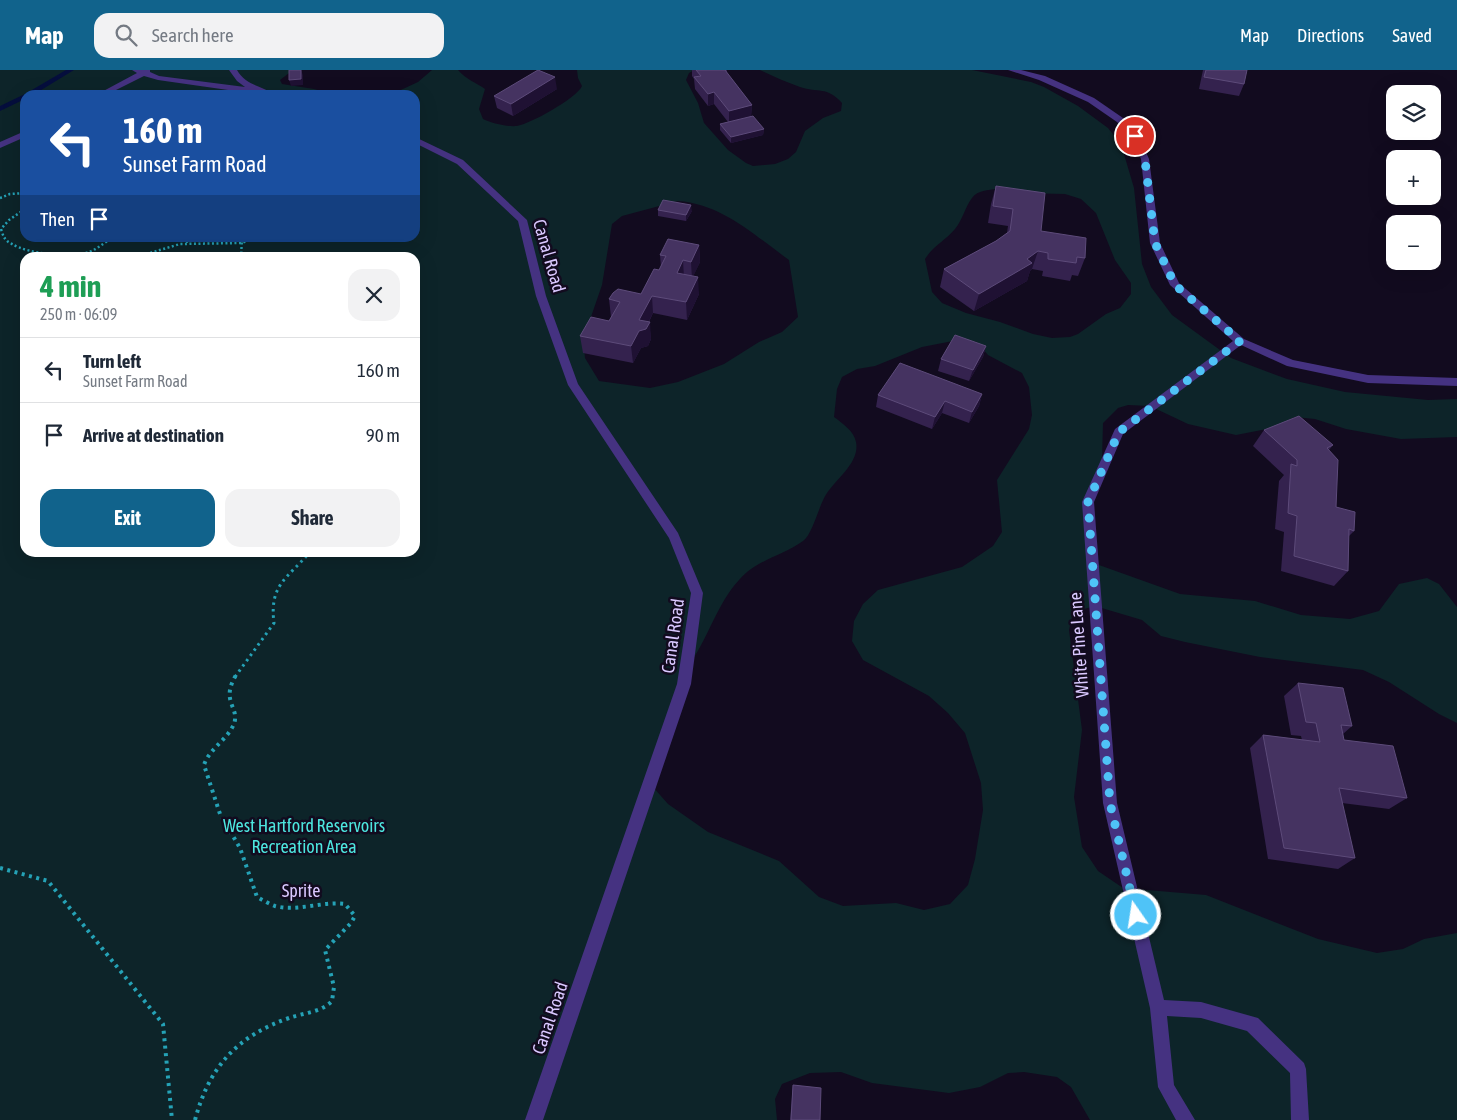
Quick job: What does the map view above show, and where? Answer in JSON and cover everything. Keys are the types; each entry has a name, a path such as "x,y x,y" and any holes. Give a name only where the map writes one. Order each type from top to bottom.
{"street":[{"path":"233,70 237,77 256,90"},
{"path":"1012,70 1042,78 1091,100 1120,120 1135,136 1145,160 1155,243 1175,285 1240,341 1291,363 1368,379 1457,382"},
{"path":"109,90 143,71 158,78 249,90"},
{"path":"0,146 20,136"},
{"name":"Canal Road","path":"420,142 460,162 522,220 541,296 573,385 674,536 697,592 684,684 534,1120"},
{"name":"White Pine Lane","path":"1186,1120 1166,1087 1158,1008 1110,803 1088,502 1119,432 1240,341"},
{"path":"1158,1008 1201,1010 1252,1024 1298,1069 1300,1120"}],"path":[{"path":"0,198 10,194 20,193"},
{"path":"20,213 6,222 0,236 4,242 11,246 29,252"},
{"path":"90,252 106,242"},
{"path":"153,252 186,242"},
{"path":"180,244 242,244 246,242"},
{"path":"241,252 242,244"},
{"name":"Sprite","path":"195,1120 201,1100 215,1071 230,1052 276,1023 324,1008 333,1000 335,990 325,964 325,950 351,923 355,916 345,904 336,903 309,907 275,906 257,897 240,848 220,814 204,765 206,758 233,726 235,719 228,699 229,690 247,659 274,622 273,602 275,590 280,581 300,565 306,557"},
{"path":"0,868 48,881 163,1024 172,1120"}],"green space":[{"name":"West Hartford Reservoirs Recreation Area","path":"0,70 293,70 280,80 282,84 318,90 20,90 20,242 420,242 420,90 401,90 418,82 432,70 458,70 468,79 485,89 479,109 483,119 499,124 517,126 542,116 572,97 582,86 577,70 694,70 689,73 686,80 698,103 704,123 728,150 753,166 775,164 788,159 796,152 805,131 823,118 841,111 842,103 832,94 800,87 760,70 972,70 1031,82 1078,106 1108,128 1121,144 1134,188 1142,264 1151,287 1172,315 1231,358 1287,379 1345,392 1428,400 1457,399 1457,437 1401,439 1346,429 1315,419 1295,417 1272,428 1236,435 1188,424 1150,406 1128,405 1118,408 1103,423 1102,459 1085,516 1084,533 1087,549 1099,565 1180,594 1255,601 1301,615 1350,619 1379,611 1399,584 1427,578 1439,584 1457,607 1457,723 1439,714 1389,682 1363,670 1260,657 1185,642 1161,636 1142,620 1095,606 1073,612 1069,630 1082,730 1074,797 1082,847 1098,871 1123,888 1206,895 1318,939 1377,953 1403,949 1424,939 1457,933 1457,1120 1090,1120 1071,1087 1057,1077 1024,1072 1008,1073 980,1087 949,1093 872,1083 841,1072 810,1073 782,1084 775,1099 777,1120 0,1120","holes":["997,189 1021,193 1065,194 1081,199 1096,213 1115,260 1131,283 1131,294 1120,308 1106,314 1078,334 1070,337 1052,338 966,313 942,303 932,292 925,259 955,229 974,195 983,191","678,201 694,203 723,214 789,260 798,317 782,332 759,342 724,364 678,382 650,388 599,381 585,358 583,340 602,285 612,224 622,216","958,340 977,342 988,355 1022,373 1029,387 1032,415 1029,429 997,480 1002,532 993,546 962,567 878,590 863,604 854,621 852,641 863,660 929,696 948,713 965,733 981,783 983,810 975,859 968,885 950,904 924,910 896,903 843,906 819,897 779,861 708,832 668,804 653,787 691,662 731,589 753,568 795,546 807,537 827,493 855,456 856,442 853,434 834,417 837,389 842,377 857,369 875,366 922,347"]}],"building":[{"path":"289,70 301,70 301,79 289,80"},
{"path":"538,70 555,77 511,104 494,96"},
{"path":"696,70 725,70 752,105 729,111 714,92 708,94 694,77 701,76"},
{"path":"1206,70 1247,70 1244,84 1204,77"},
{"path":"753,116 764,129 731,137 720,124"},
{"path":"996,186 1045,193 1041,231 1086,238 1085,258 1077,257 1076,263 1048,259 1048,253 1038,251 1027,259 1032,263 979,294 944,269 996,241 1010,231 1013,209 993,206"},
{"path":"663,200 691,205 686,215 658,210"},
{"path":"668,239 699,245 691,262 683,260 677,273 698,277 686,302 652,296 639,320 650,322 646,329 639,331 631,346 580,336 591,317 609,321 620,302 609,299 618,289 641,294 654,269 659,270 666,256 660,255"},
{"path":"955,335 986,346 973,370 941,359"},
{"path":"900,363 982,394 972,412 945,401 935,417 878,395"},
{"path":"1299,416 1333,445 1327,448 1338,460 1336,507 1355,512 1354,531 1349,529 1348,571 1294,556 1297,516 1288,513 1291,464 1297,466 1297,460 1264,430"},
{"path":"1298,683 1343,688 1352,726 1341,725 1344,740 1393,746 1407,798 1339,788 1355,858 1284,848 1263,735 1320,742 1316,723 1306,722"},
{"path":"793,1085 821,1088 820,1120 791,1120"}],"waterway":[{"path":"37,90 71,70"},
{"path":"0,109 20,99"}],"route":[{"path":"1135,136 1145,160 1155,243 1175,285 1240,341 1119,432 1088,502 1110,803 1136,915"}]}
